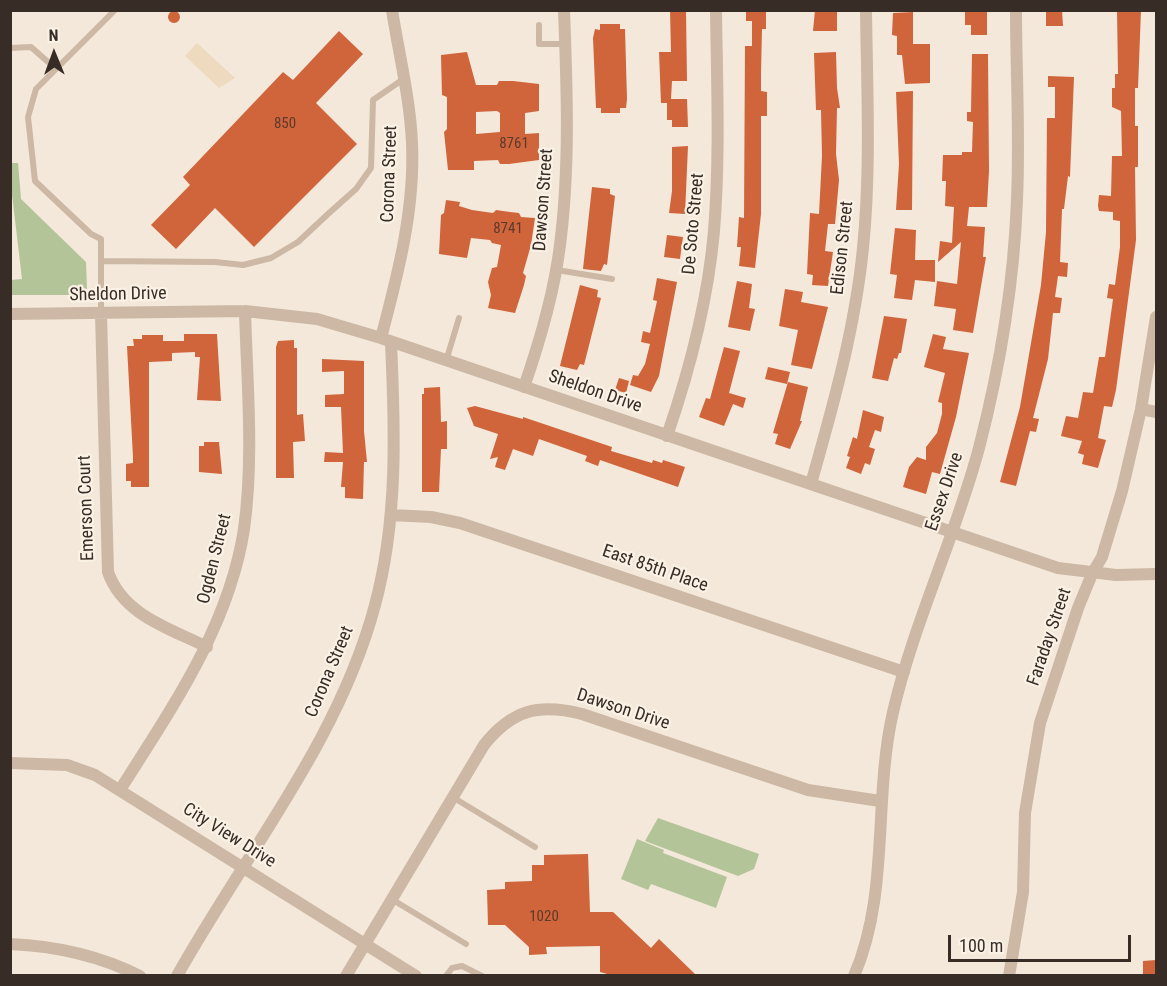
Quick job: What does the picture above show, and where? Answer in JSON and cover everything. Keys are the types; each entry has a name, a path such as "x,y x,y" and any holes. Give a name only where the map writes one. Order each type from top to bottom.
{"street":[{"name":"Corona Street","path":"177,975 319,742 353,672 377,596 391,515 393,477 386,340 408,220 412,144 405,77 392,10"},
{"name":"Dawson Street","path":"524,387 537,350 556,270 564,204 567,134 564,10"},
{"name":"De Soto Street","path":"667,436 696,340 714,232 717,149 716,10"},
{"name":"Edison Street","path":"811,484 837,394 850,336 863,249 868,156 866,10"},
{"name":"Essex Drive","path":"854,975 871,926 876,893 880,801 888,739 904,672 979,446 1007,314 1017,198 1016,10"},
{"name":"Sheldon Drive","path":"10,314 245,311 316,319 386,340 1058,568 1092,574 1156,574"},
{"name":"Ogden Street","path":"120,790 178,698 207,646 232,581 245,521 248,461 245,311"},
{"name":"Emerson Court","path":"101,314 108,572 119,596 138,613 207,646"},
{"name":"Faraday Street","path":"1009,975 1021,914 1025,813 1030,768 1054,677 1092,574 1102,557 1116,513 1141,409 1156,317"},
{"path":"1141,409 1156,412"},
{"name":"East 85th Place","path":"391,515 431,517 460,523 904,672"},
{"name":"Dawson Drive","path":"346,975 484,746 503,724 522,714 551,709 582,714 808,790 880,801"},
{"name":"City View Drive","path":"10,763 67,765 95,775 416,975"},
{"path":"10,944 71,950 140,975"}],"lane":[{"path":"101,314 100,239 91,234 35,181 28,117 36,88 115,10"},
{"path":"539,25 539,44 565,44"},
{"path":"10,48 31,47 56,69"},
{"path":"101,261 215,262 243,265 271,258 298,242 356,189 371,168 373,100 405,77"},
{"path":"556,270 612,279"},
{"path":"446,361 459,318"},
{"path":"454,798 535,847"},
{"path":"393,900 466,944"},
{"path":"446,975 452,968 462,966 482,975"}],"green space":[{"path":"11,163 18,163 21,199 86,262 87,289 81,295 12,295 11,280 22,279 11,186"},
{"path":"658,818 759,854 754,869 738,876 645,841"},
{"path":"637,839 664,850 663,853 727,877 716,908 651,884 648,890 621,879"}],"shaded area":[{"path":"197,43 235,78 219,88 185,56"}],"building":[{"path":"670,10 686,10 687,81 672,81 671,99 687,99 688,127 672,127 672,120 667,120 667,103 661,103 659,52 671,52"},
{"path":"746,10 766,10 766,29 762,29 761,91 767,92 767,116 761,116 761,214 755,268 739,266 741,247 737,247 739,217 744,218 745,46 752,46 752,21 746,21"},
{"path":"815,10 837,10 837,31 813,31"},
{"path":"965,10 987,10 987,35 971,35 971,25 965,25"},
{"path":"1046,10 1062,10 1063,26 1046,26"},
{"path":"1117,10 1141,10 1138,88 1135,88 1135,126 1138,126 1138,167 1135,167 1136,240 1116,390 1112,407 1104,406 1098,438 1106,440 1098,468 1082,464 1084,455 1078,453 1082,441 1061,436 1066,416 1078,418 1083,392 1093,393 1099,357 1105,357 1113,299 1107,298 1109,284 1115,285 1120,247 1120,221 1113,220 1113,212 1099,211 1098,206 1099,195 1111,196 1112,156 1122,156 1121,111 1112,107 1112,88 1115,88 1115,74 1118,74"},
{"path":"176,11 180,17 176,23 172,23 168,15"},
{"path":"913,12 913,44 930,44 930,83 905,84 902,55 897,55 897,36 892,35 893,13"},
{"path":"600,24 620,24 620,29 625,29 627,99 626,108 620,108 620,113 601,113 601,108 596,108 593,38 595,29 600,30"},
{"path":"339,31 363,54 316,103 357,144 254,247 215,208 176,249 151,225 190,185 183,177 283,72 293,80"},
{"path":"467,52 476,85 497,85 499,81 539,84 539,111 525,113 525,134 539,133 539,160 509,164 500,164 498,160 474,161 474,170 448,170 444,132 447,129 447,97 442,95 441,55","holes":["497,111 500,113 500,132 476,134 476,112"]},
{"path":"836,52 840,108 837,108 836,154 839,180 835,224 828,224 825,251 833,252 828,286 812,285 813,275 807,274 810,213 819,214 822,156 821,110 816,110 814,53"},
{"path":"972,54 988,54 989,171 987,207 969,207 967,226 985,227 983,257 986,257 973,333 953,330 956,309 934,306 937,281 957,284 961,242 938,262 940,241 952,243 954,207 945,206 946,181 942,181 943,155 962,155 962,152 972,152 973,122 967,121 967,112 971,112"},
{"path":"1048,76 1074,77 1070,177 1068,176 1064,209 1062,209 1060,262 1068,263 1067,277 1058,276 1055,297 1062,298 1060,313 1053,313 1048,359 1033,418 1039,419 1036,432 1030,431 1016,486 1000,482 1020,407 1041,285 1046,232 1047,118 1055,118 1055,87 1048,87"},
{"path":"913,91 912,210 896,210 899,164 896,92"},
{"path":"688,146 685,214 669,213 672,191 672,147"},
{"path":"592,187 610,189 610,194 615,196 607,265 604,264 601,271 583,269"},
{"path":"446,200 460,202 459,206 472,210 493,213 496,210 519,213 521,217 535,218 531,245 523,273 526,276 515,313 488,308 491,295 488,282 492,268 497,267 501,245 492,243 490,240 471,238 467,258 439,254 441,215 444,213"},
{"path":"895,228 916,230 915,260 935,260 935,282 915,280 912,300 894,298 897,275 890,274"},
{"path":"667,235 683,237 680,259 664,257"},
{"path":"657,278 677,282 659,376 651,392 630,385 633,375 638,376 645,364 650,344 641,342 643,331 650,333 657,301 653,300"},
{"path":"737,281 752,284 749,308 755,309 750,331 728,327"},
{"path":"580,285 598,290 597,297 601,298 584,365 580,364 577,370 560,366"},
{"path":"785,289 803,292 801,302 828,307 812,369 791,365 798,330 779,326"},
{"path":"884,316 907,319 901,353 897,359 894,358 888,381 872,378"},
{"path":"184,334 217,334 221,401 197,400 200,357 195,357 195,352 172,353 172,361 149,362 149,487 131,487 131,481 126,481 126,464 133,463 127,346 134,346 133,339 142,339 142,335 163,335 163,341 184,341"},
{"path":"933,334 946,337 943,349 969,353 956,417 940,474 932,472 926,494 903,487 909,467 917,457 926,460 926,447 937,433 942,414 942,403 938,402 945,373 924,367"},
{"path":"294,340 294,348 297,348 297,415 303,414 305,441 293,442 294,478 276,478 276,347 278,341"},
{"path":"724,347 740,351 729,393 746,398 743,408 733,404 724,426 699,417 706,398 710,399"},
{"path":"322,359 364,361 364,431 367,462 364,462 363,499 345,498 345,487 341,487 343,462 324,462 325,452 343,453 341,407 325,407 325,395 344,394 344,371 322,372"},
{"path":"768,367 790,372 787,384 765,379"},
{"path":"619,378 629,381 626,393 615,390"},
{"path":"788,382 808,387 800,421 802,421 790,449 775,444 778,434 773,433"},
{"path":"440,387 441,422 447,421 447,449 441,449 439,492 422,492 422,394 424,394 424,388"},
{"path":"475,406 523,419 523,417 612,447 611,451 652,463 653,460 662,463 663,460 685,467 678,487 600,460 598,466 585,461 587,456 539,439 533,456 513,449 505,470 495,467 498,457 490,459 498,434 474,426 467,408"},
{"path":"863,410 884,417 881,432 875,430 869,447 875,449 870,465 865,463 861,474 846,468 850,457 847,456 853,437 857,439"},
{"path":"204,442 219,442 222,474 199,472 199,446 204,446"},
{"path":"588,854 590,912 613,912 651,948 659,939 696,975 611,975 600,972 600,946 546,947 547,954 529,955 529,947 505,925 488,925 487,890 505,889 505,882 532,881 532,865 544,865 544,855"},
{"path":"1156,960 1156,975 1143,975 1143,961"}]}
